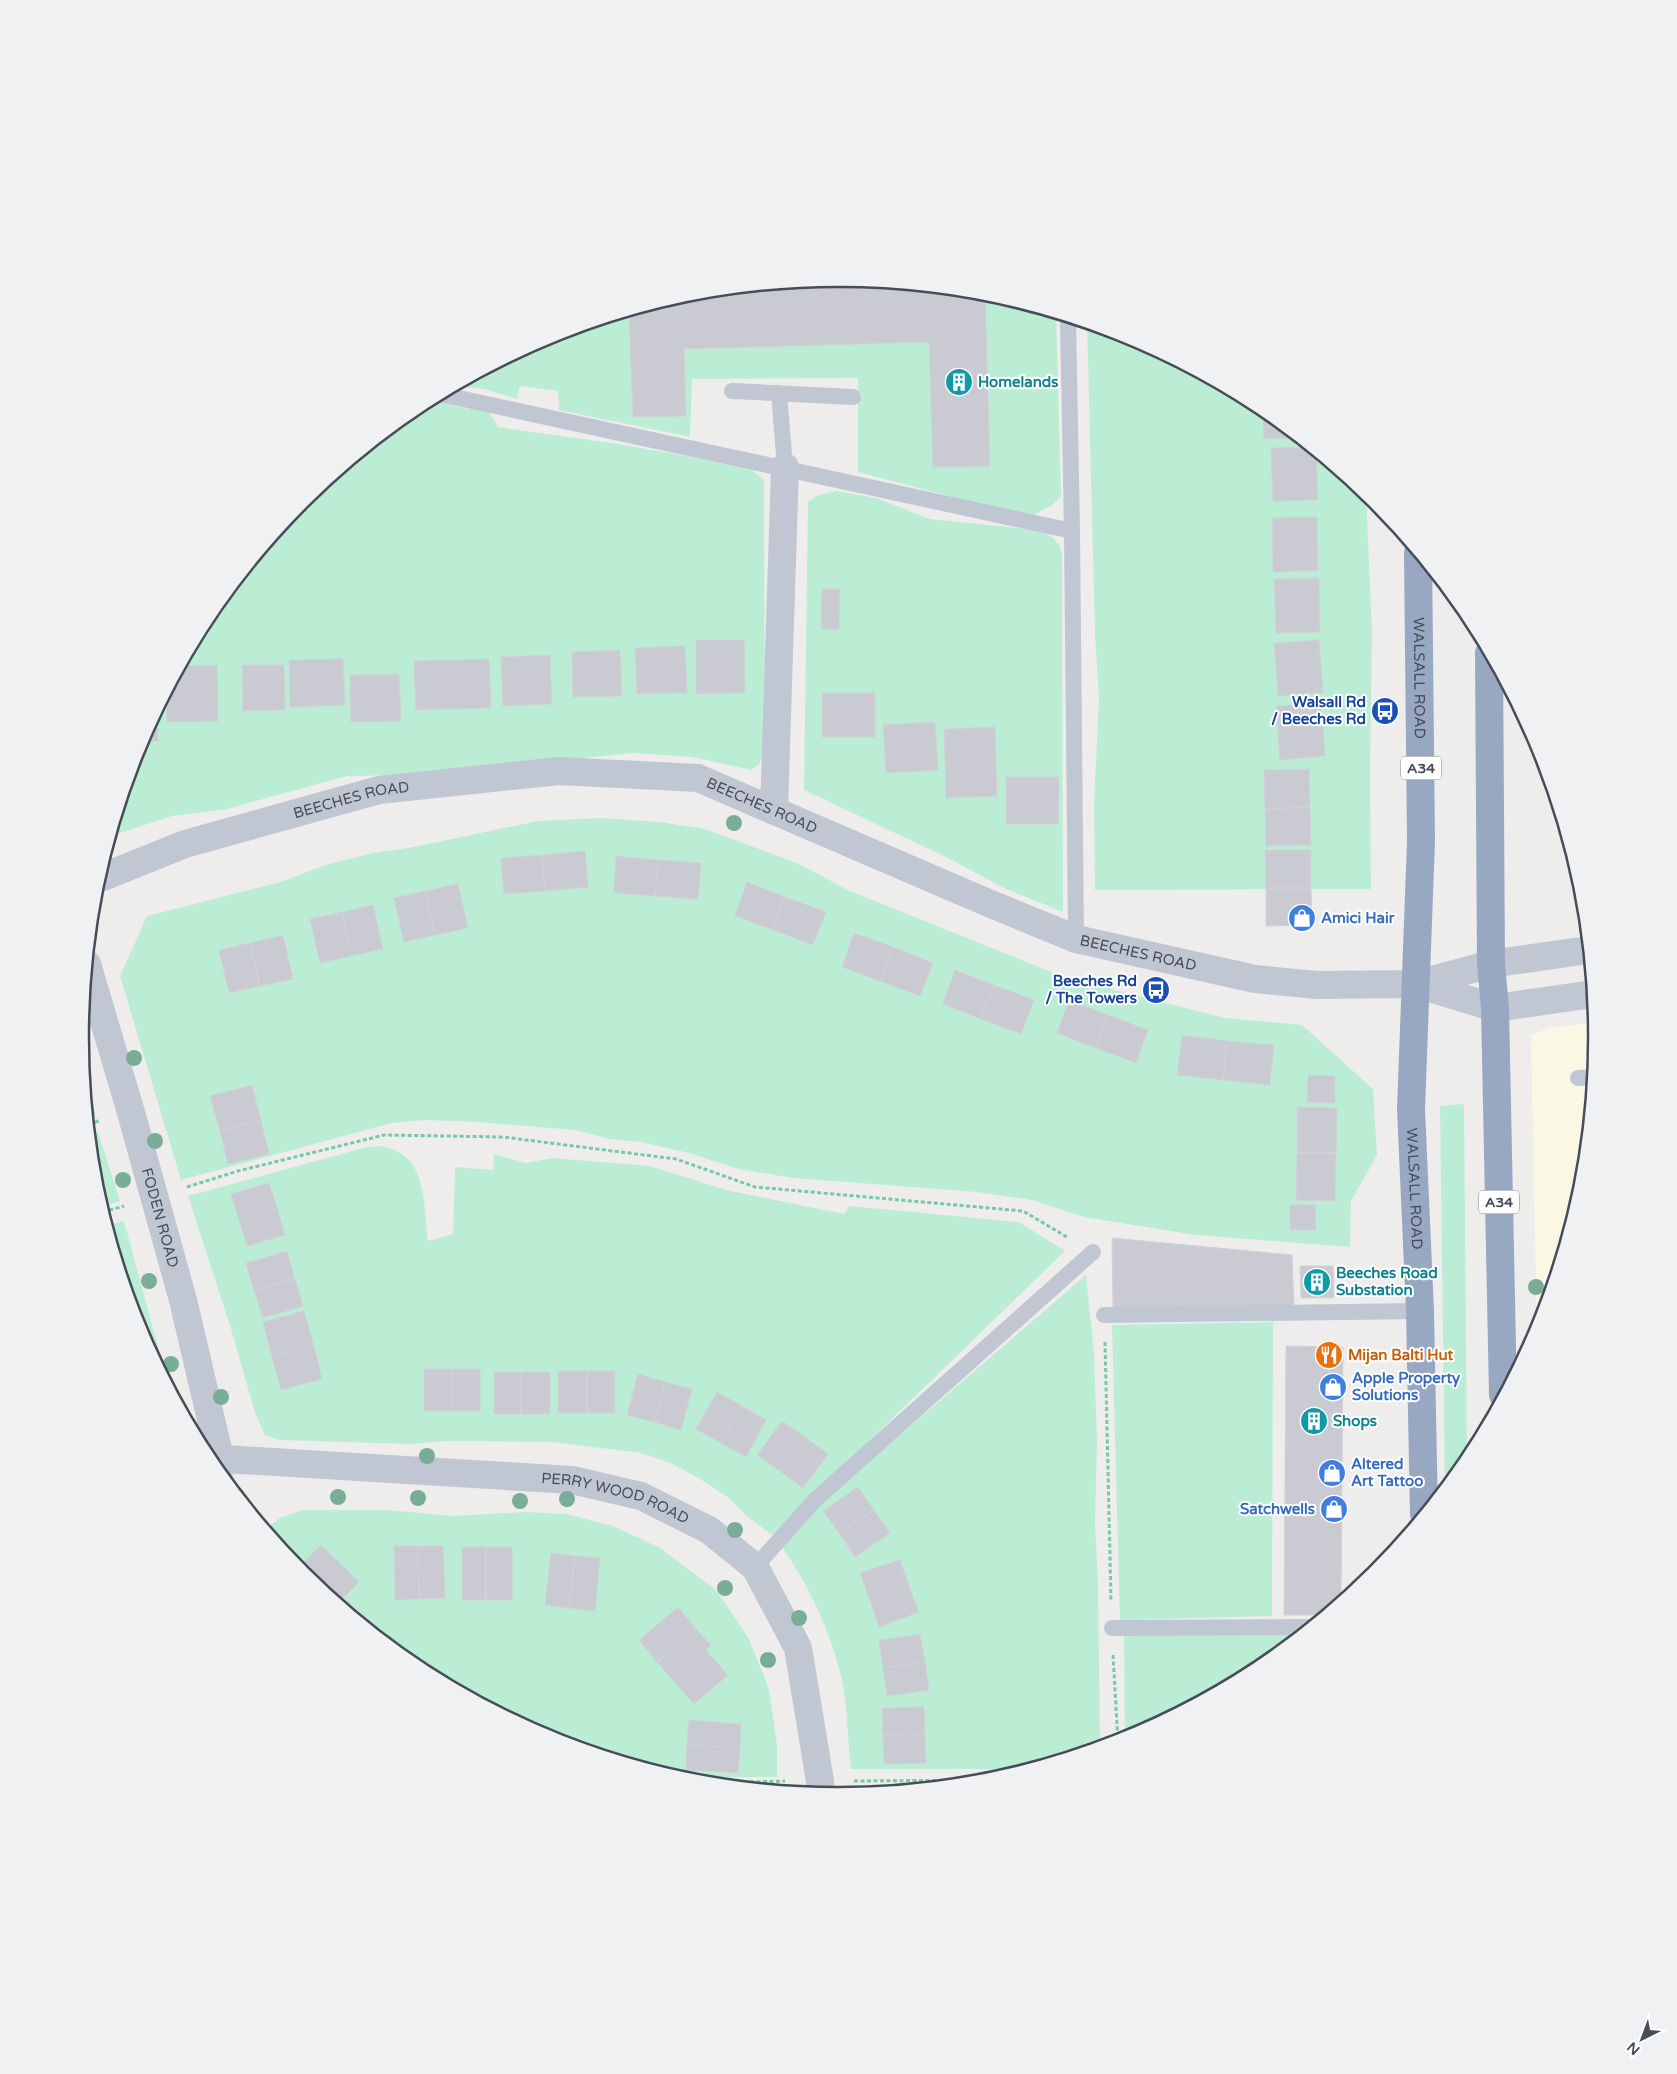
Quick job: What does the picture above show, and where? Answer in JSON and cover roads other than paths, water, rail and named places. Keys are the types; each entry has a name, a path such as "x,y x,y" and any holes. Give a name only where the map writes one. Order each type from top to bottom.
{"highway":[{"name":"WALSALL ROAD","path":"1418,563 1422,841 1411,1109 1420,1310 1424,1504"},
{"name":"A34","path":"1489,664 1491,964 1495,1008 1503,1384"}],"street":[{"path":"774,811 785,467"},
{"name":"BEECHES ROAD","path":"107,876 185,844 379,790 559,771 698,778 1076,939 1255,979 1317,984 1416,984"},
{"path":"1416,984 1491,964 1583,951"},
{"name":"FODEN ROAD","path":"91,978 183,1300 214,1452"},
{"path":"1416,984 1495,1008 1587,995"},
{"name":"PERRY WOOD ROAD","path":"222,1463 572,1480 641,1496 709,1530 755,1567 798,1648 820,1786"}],"lane":[{"path":"1068,324 1076,939"},
{"path":"732,391 854,397"},
{"path":"779,393 785,467"},
{"path":"451,396 785,467 1072,531"},
{"path":"755,1567 816,1500 1093,1252"},
{"path":"1104,1315 1420,1310"},
{"path":"1112,1628 1301,1627"}],"place":[{"name":"Homelands","path":"959,382"},
{"name":"Walsall Rd / Beeches Rd","path":"1385,711"},
{"name":"Amici Hair","path":"1302,918"},
{"name":"Beeches Rd / The Towers","path":"1156,990"},
{"name":"Beeches Road Substation","path":"1317,1282"},
{"name":"Mijan Balti Hut","path":"1329,1355"},
{"name":"Apple Property Solutions","path":"1333,1387"},
{"name":"Shops","path":"1314,1421"},
{"name":"Altered Art Tattoo","path":"1332,1473"},
{"name":"Satchwells","path":"1334,1509"}]}
